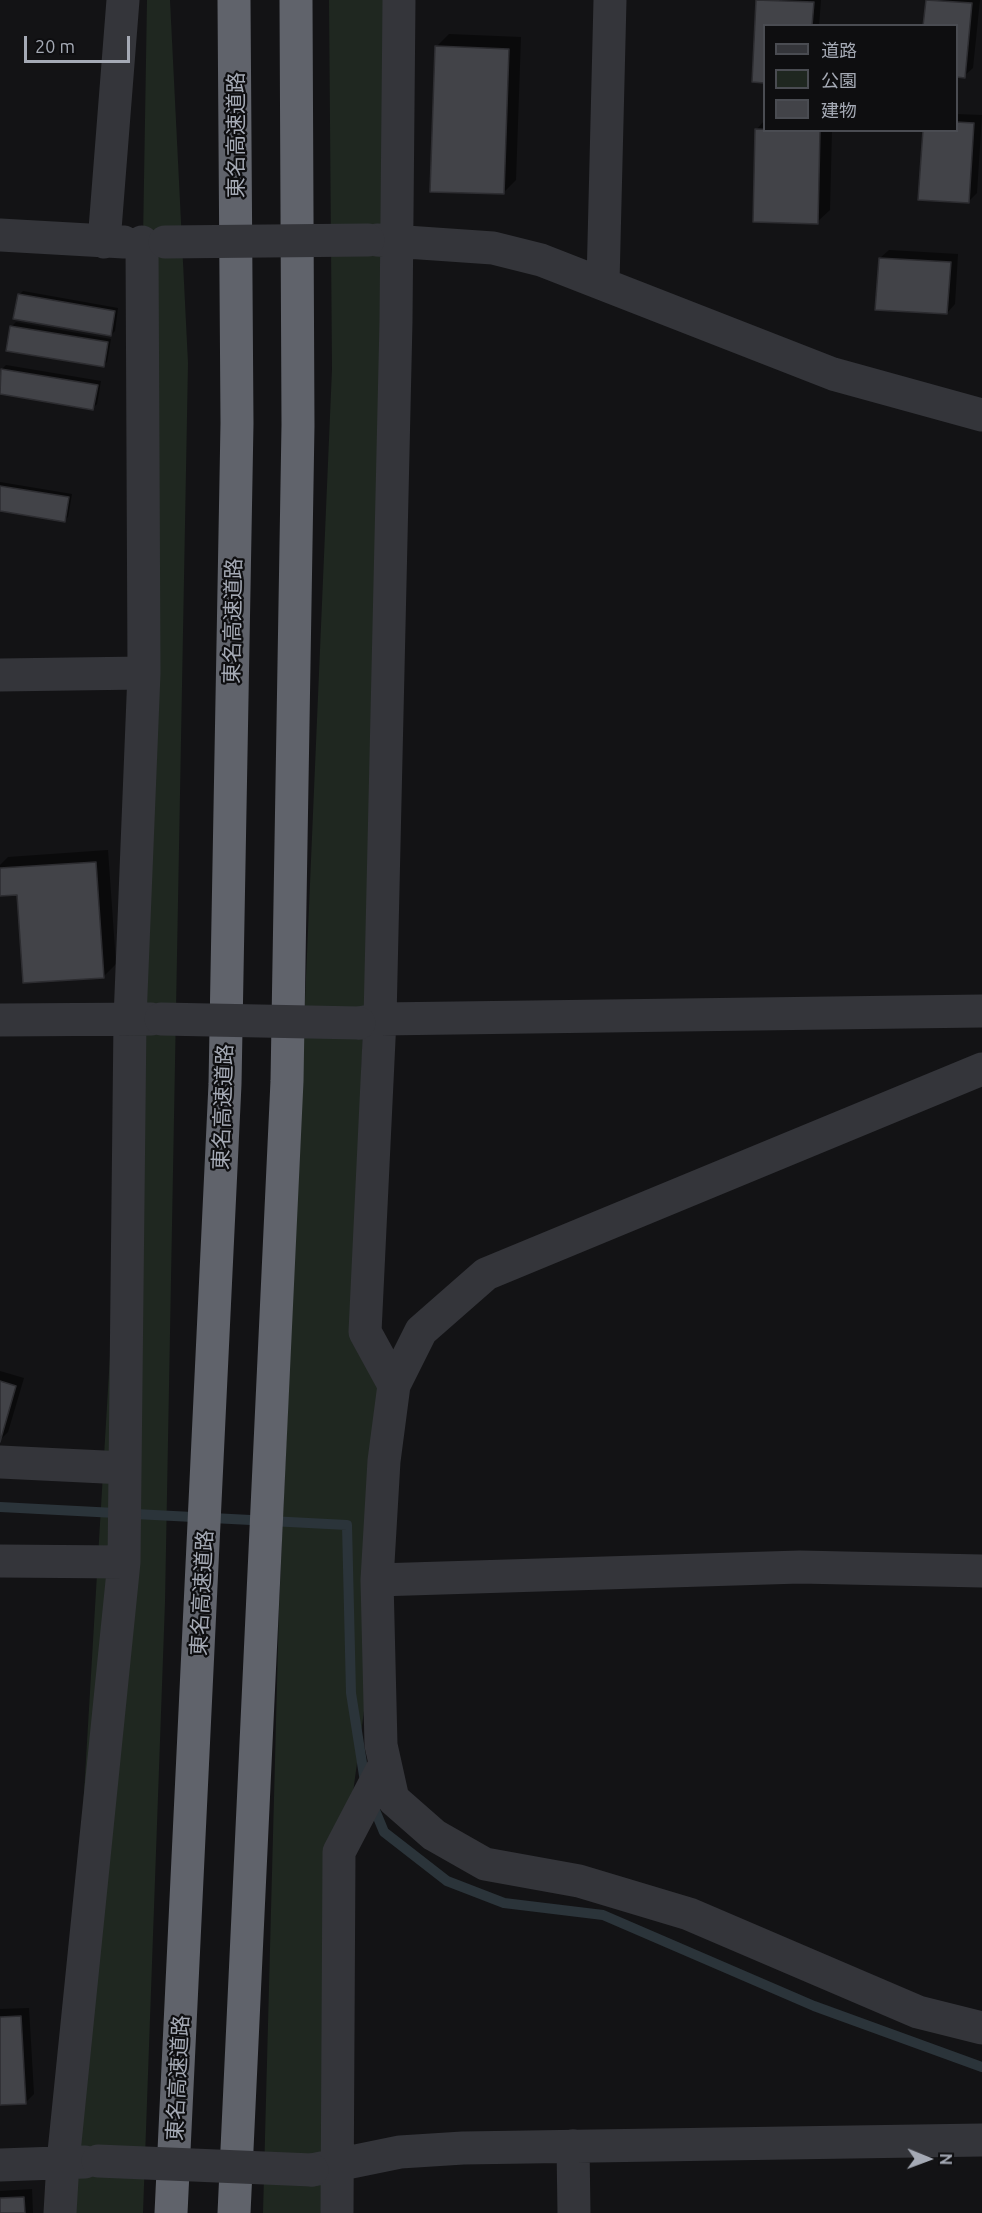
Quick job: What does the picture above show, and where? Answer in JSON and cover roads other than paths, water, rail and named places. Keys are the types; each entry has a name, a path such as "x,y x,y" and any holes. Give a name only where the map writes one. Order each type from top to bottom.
{"highway":[{"path":"228,0 236,63"},
{"name":"東名高速道路","path":"171,2213 225,1084 237,423 234,0"},
{"path":"234,2213 287,1081 298,425 298,0"}],"street":[{"path":"104,242 123,0"},
{"path":"394,1385 364,1332 383,241 399,0"},
{"path":"603,283 610,0"},
{"path":"0,235 104,242 383,241 494,248 541,260 603,283 833,374 982,415"},
{"path":"60,2213 63,2162 124,1562 125,1468 146,1019 144,673 154,242"},
{"path":"0,675 144,673"},
{"path":"0,1020 369,1021 982,1011"},
{"path":"982,1069 486,1274 421,1331 394,1385 384,1461 377,1580 381,1745 385,1764 393,1799 434,1836 485,1864 579,1881 689,1914 918,2012 982,2028"},
{"path":"0,1462 125,1468"},
{"path":"0,1561 124,1562"},
{"path":"377,1580 801,1568 982,1571"},
{"path":"337,2213 325,2168 339,1852 385,1764"},
{"path":"0,2165 98,2162 325,2168 400,2152 573,2146 982,2140"},
{"path":"573,2146 574,2213"}],"waterway":[{"path":"0,1507 347,1525 351,1693 365,1782"},
{"path":"372,1803 384,1832 447,1881 504,1903 603,1915 814,2006 982,2067"}]}
